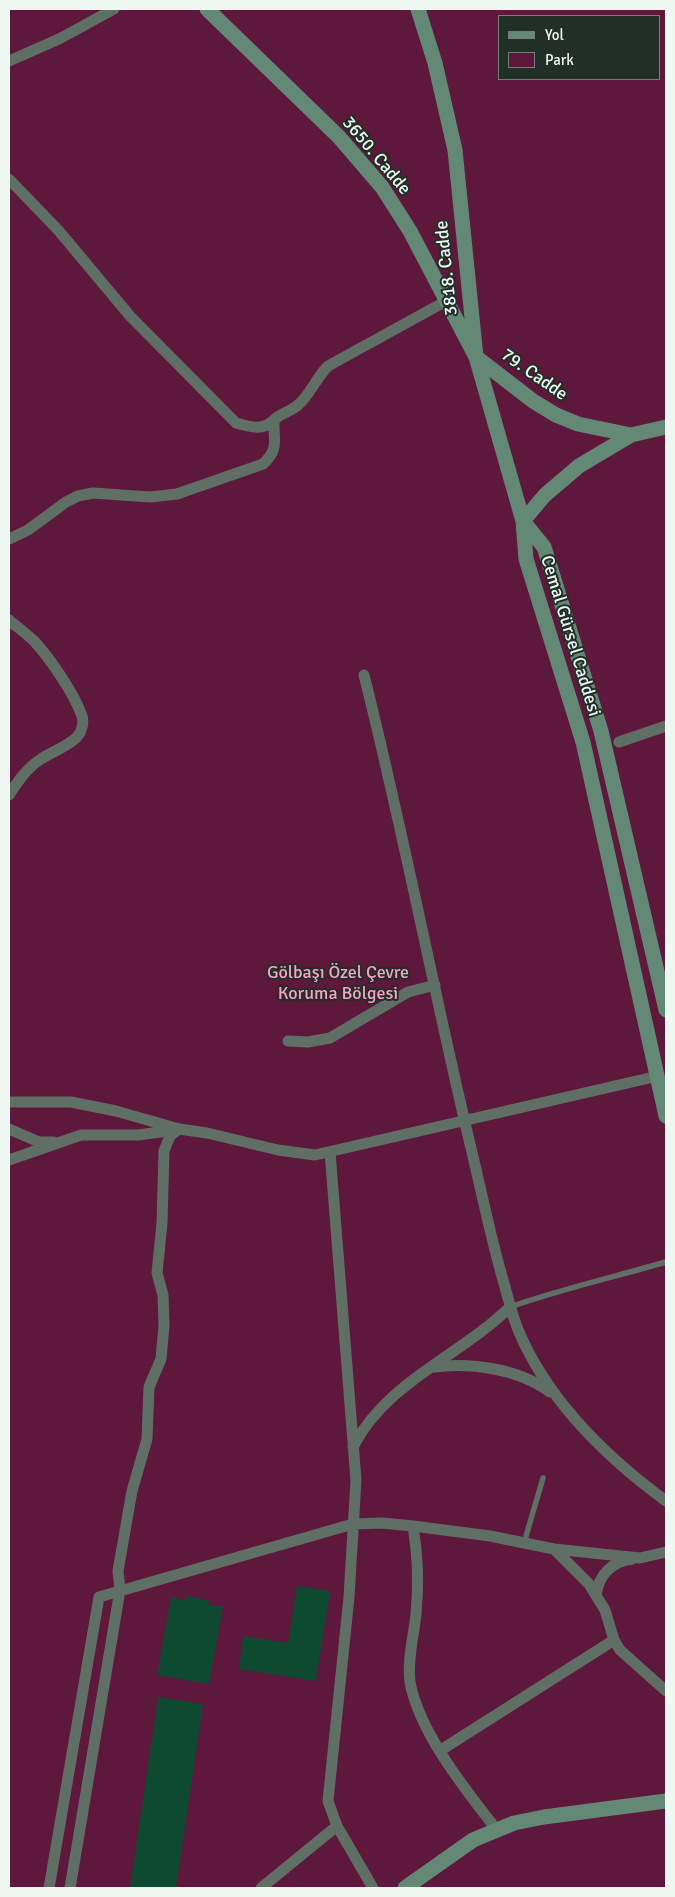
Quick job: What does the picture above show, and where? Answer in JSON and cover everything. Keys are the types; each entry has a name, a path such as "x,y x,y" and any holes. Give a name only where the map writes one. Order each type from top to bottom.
{"street":[{"path":"9,61 59,39 114,9"},
{"name":"3650. Cadde","path":"207,9 362,162 397,210 448,300 476,357"},
{"name":"3818. Cadde","path":"418,9 435,63 455,150 476,357 523,521"},
{"path":"9,179 59,231 130,316 236,423 248,427 262,428 281,413 298,405 318,376 328,366 448,300"},
{"name":"79. Cadde","path":"476,357 534,401 556,415 578,424 631,435"},
{"path":"9,539 28,530 66,502 78,496 93,493 150,497 177,494 263,464 271,456 274,448 274,420"},
{"name":"79. Cadde","path":"523,521 561,480 590,458 631,435 666,427"},
{"name":"Cemal Gürsel Caddesi","path":"523,521 544,547 601,731 666,1010"},
{"name":"Cemal Gürsel Caddesi","path":"523,521 526,558 584,742 666,1116"},
{"path":"9,620 34,641 49,660 76,704 82,717 83,726 78,736 70,743 28,770 9,796"},
{"path":"364,675 388,769 464,1121 510,1307 518,1332 556,1396"},
{"path":"619,742 666,726"},
{"path":"288,1041 308,1042 330,1038 408,992 435,985"},
{"path":"9,1102 71,1102 116,1111 178,1129 207,1133 278,1150 315,1154 658,1076"},
{"path":"9,1129 40,1142 63,1141"},
{"path":"9,1160 81,1135 138,1135 178,1129"},
{"path":"70,1888 120,1590 118,1571 132,1491 147,1439 149,1387 161,1358 164,1325 162,1295 157,1273 162,1223 164,1151 170,1136 178,1129"},
{"path":"330,1152 356,1480 348,1607 328,1801 336,1826 373,1888"},
{"path":"353,1447 363,1427 385,1403 411,1381 469,1342 510,1307"},
{"path":"433,1368 454,1364 479,1367 538,1382 556,1396 605,1451 633,1477 666,1501"},
{"path":"49,1888 100,1597 353,1524 382,1523 413,1526 490,1536 554,1549 640,1558"},
{"path":"413,1526 419,1576 410,1681 418,1706 440,1750 460,1783 496,1829"},
{"path":"554,1549 589,1584 606,1610 614,1640 620,1650 666,1691"},
{"path":"596,1595 598,1582 606,1570 624,1560 666,1552"},
{"path":"440,1750 614,1640"},
{"path":"405,1888 473,1840 496,1829 544,1817 666,1801"},
{"path":"261,1888 336,1826"}],"lane":[{"path":"510,1307 550,1293 576,1288 666,1262"},
{"path":"524,1543 543,1478"}],"green space":[{"name":"Gölbaşı Özel Çevre Koruma Bölgesi","path":"9,9 666,9 666,1888 9,1888"}],"building":[{"path":"297,1586 330,1591 316,1681 239,1669 243,1636 288,1643"},
{"path":"186,1596 209,1600 208,1604 223,1607 209,1684 157,1675 171,1597 186,1600"},
{"path":"158,1697 203,1704 176,1888 130,1888"}]}
